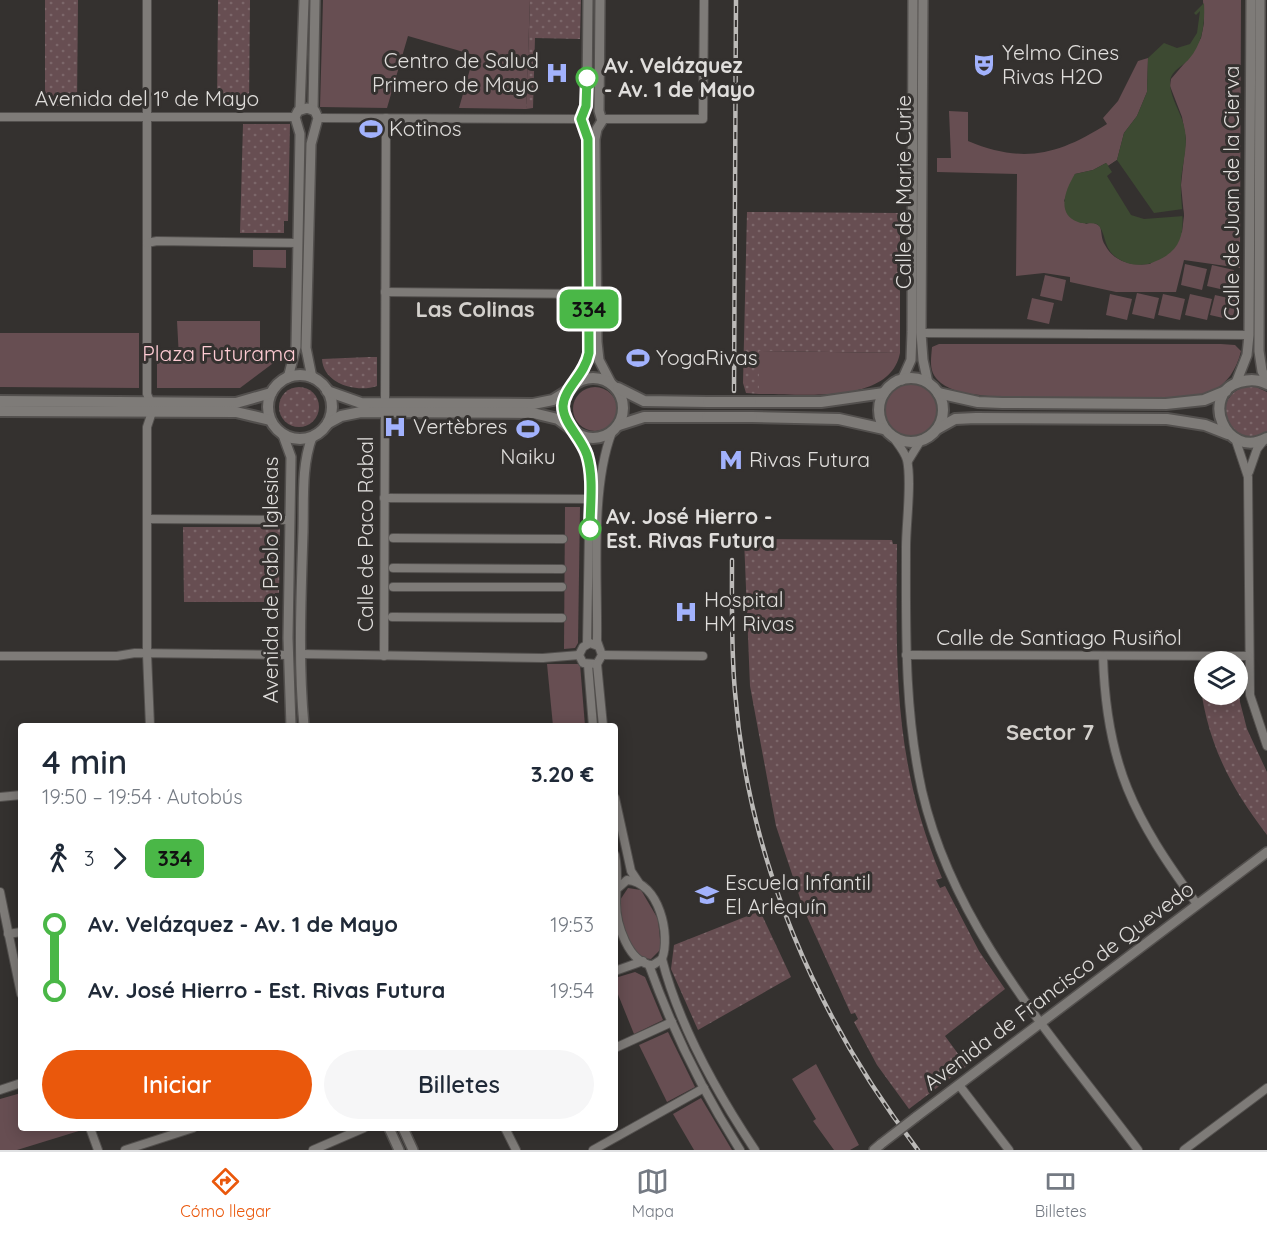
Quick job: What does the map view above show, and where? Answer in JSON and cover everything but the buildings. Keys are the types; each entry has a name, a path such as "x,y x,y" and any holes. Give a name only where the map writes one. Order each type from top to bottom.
{"main road":[{"path":"0,411 236,403 271,393 288,378 296,376 312,378 327,391 351,401 385,408 536,413 558,419 574,431 591,438 644,417 752,417 839,419 884,429 893,437 911,442 921,441 955,419 976,418 1167,419 1206,425 1248,443 1266,439"},
{"path":"271,393 268,407 270,420 283,435 292,438 312,437 328,423 341,416 385,408 533,404 553,400 573,386 594,378 644,401 708,402 821,402 884,393 902,380 914,378 928,383 938,393 943,413 937,429"},
{"path":"938,393 978,402 1002,404 1166,404 1204,400 1226,391 1236,383 1251,379 1267,382"},
{"path":"613,385 624,405 615,429"},
{"path":"573,386 563,409 574,431"},
{"path":"327,391 332,407 328,423"},
{"path":"1226,391 1219,410 1222,425 1232,436"},
{"path":"884,393 879,411 884,429"},
{"path":"0,402 236,412 270,420"}],"street":[{"path":"147,0 147,394 152,407 147,427 147,654 150,723"},
{"path":"288,378 296,347 298,113 304,0"},
{"path":"312,378 306,348 311,144 316,114 315,0"},
{"path":"573,386 589,353 586,129 583,114 588,0"},
{"path":"600,0 601,115 597,129 597,342 599,360 613,385"},
{"path":"298,113 386,118 583,114 594,109 601,115 703,119 704,0"},
{"name":"Calle de Marie Curie","path":"902,380 909,368 912,344 913,0"},
{"name":"Calle de Marie Curie","path":"923,0 921,333 924,369 928,383"},
{"name":"Calle de Juan de la Cierva","path":"1251,0 1260,360 1267,382"},
{"name":"Calle de Juan de la Cierva","path":"1236,383 1247,355 1259,335 1260,0"},
{"name":"Avenida del 1º de Mayo","path":"0,117 146,117 298,113"},
{"name":"Calle de Paco Rabal","path":"384,656 386,118"},
{"path":"299,128 307,131 314,128"},
{"path":"586,129 597,129"},
{"path":"147,243 157,241 298,243"},
{"path":"385,292 589,294"},
{"path":"921,333 1259,335"},
{"path":"602,655 598,646 600,470 615,429"},
{"path":"574,431 590,471 587,644 579,655"},
{"name":"Avenida de Pablo Iglesias","path":"283,435 291,457 288,655 291,723"},
{"path":"1232,436 1248,477"},
{"name":"Avenida de Pablo Iglesias","path":"304,723 301,654 305,459 312,437"},
{"path":"893,437 908,462"},
{"path":"1248,651 1248,477 1251,462 1266,439"},
{"path":"921,441 908,462 906,655 908,714 923,794 940,847 969,914 999,964 1138,1150"},
{"path":"384,498 590,499"},
{"path":"147,519 290,520"},
{"path":"393,538 562,539"},
{"path":"393,568 562,568"},
{"path":"393,587 562,587"},
{"path":"392,617 562,618"},
{"path":"587,644 598,646"},
{"path":"301,654 543,657 579,655"},
{"path":"0,656 288,655"},
{"path":"579,655 588,665 593,723"},
{"path":"602,655 703,656"},
{"path":"602,655 597,664 603,723"},
{"name":"Calle de Santiago Rusiñol","path":"906,655 1194,656"},
{"path":"1103,656 1106,716 1114,753 1124,782 1141,822 1197,904"},
{"path":"1248,656 1250,695 1267,746"},
{"path":"588,665 597,664"},
{"path":"0,797 18,795"},
{"path":"618,812 631,871 651,896 661,917 666,942 662,959 667,979 697,1047 755,1150"},
{"name":"Avenida de Francisco de Quevedo","path":"878,1147 1267,852"},
{"path":"618,891 627,880 640,884"},
{"path":"0,892 18,980"},
{"path":"618,912 624,938 630,949 646,963 704,1088 740,1150"},
{"path":"8,934 18,932"},
{"path":"618,969 662,959"},
{"path":"618,1047 672,1022"},
{"path":"0,1090 18,1084"},
{"path":"959,1085 1009,1150"},
{"path":"593,1150 704,1088"},
{"path":"1184,1150 1267,1088"},
{"path":"91,1131 98,1150"},
{"path":"125,1150 184,1131"},
{"path":"313,1150 357,1131"},
{"path":"390,1131 399,1150"},
{"path":"404,1131 413,1150"},
{"path":"506,1131 516,1150"}],"green space":[{"path":"45,0 78,0 77,106 45,106"},
{"path":"218,0 250,0 249,107 217,107"},
{"path":"323,0 530,0 526,109 459,108 474,55 408,36 387,108 320,107"},
{"path":"530,0 581,0 580,39 535,38 533,108 526,109"},
{"path":"1203,0 1241,0 1240,268 1184,260 1176,292 1116,292 1070,282 1070,277 1044,273 1016,276 1017,174 937,172 937,158 951,158 949,111 968,112 968,141 988,148 1023,154 1056,149 1089,135 1107,124 1103,118 1118,101 1138,61 1148,58 1147,92 1137,116 1124,133 1117,160 1108,166 1106,163 1093,170 1075,174 1064,201 1086,224 1092,222 1100,226 1104,243 1118,259 1130,263 1150,264 1182,232 1184,216 1181,185 1186,139 1182,117 1170,86 1171,79 1189,58 1201,38 1204,23"},
{"path":"243,124 290,124 288,221 284,221 284,233 240,233"},
{"path":"747,212 900,213 900,353 759,351 759,394 746,393 743,383"},
{"path":"253,250 286,250 286,268 253,267"},
{"path":"1185,264 1207,269 1202,290 1181,285"},
{"path":"1212,265 1234,270 1229,291 1207,286"},
{"path":"1045,275 1066,280 1062,301 1040,296"},
{"path":"1137,293 1159,298 1154,319 1132,314"},
{"path":"1110,294 1132,299 1127,320 1106,315"},
{"path":"1163,294 1185,299 1180,320 1158,315"},
{"path":"1190,294 1212,299 1207,320 1185,315"},
{"path":"1215,295 1237,300 1232,320 1210,315"},
{"path":"1032,298 1054,303 1049,324 1027,319"},
{"name":"Plaza Futurama","path":"177,321 260,321 260,358 280,358 240,388 157,388 157,358 179,358"},
{"path":"0,333 139,333 139,388 0,387"},
{"path":"939,344 1221,344 1235,345 1241,351 1234,370 1226,381 1209,392 1195,395 1148,399 1019,398 970,394 945,386 934,375 931,366 932,347"},
{"path":"759,351 900,353 893,370 879,382 862,389 819,395 796,395 759,394"},
{"path":"377,357 377,386 369,388 351,387 335,380 328,375 322,359"},
{"path":"911,383 921,385 930,391 936,400 938,410 936,420 930,429 921,435 911,437 901,435 892,429 886,420 884,410 886,400 892,391 901,385"},
{"path":"1246,386 1254,386 1267,392 1267,433 1253,437 1241,435 1226,421 1227,401 1234,392"},
{"path":"299,387 307,388 313,393 318,399 318,415 313,421 307,426 299,427 291,426 285,421 280,415 279,407 280,399 285,393 291,388"},
{"path":"595,387 610,394 617,409 610,424 595,431 580,424 573,409 580,394"},
{"path":"565,507 580,507 578,643 575,648 564,649"},
{"path":"183,527 280,527 279,593 275,593 275,602 184,602"},
{"path":"744,539 892,540 893,544 897,544 898,673 906,754 914,794 942,878 936,880 940,888 945,886 979,951 1005,989 945,1036 967,1066 949,1079 946,1076 940,1080 942,1084 909,1109 877,1065 854,1022 858,1019 855,1013 851,1014 804,910 776,826 750,686"},
{"path":"547,664 580,664 585,723 553,723"},
{"path":"1204,705 1241,705 1247,729 1267,772 1267,835 1228,775 1211,735"},
{"path":"628,888 641,890 658,919 661,949 651,959 636,952 624,927 620,900"},
{"path":"760,911 791,977 698,1030 671,969 674,945"},
{"path":"635,972 645,977 663,1020 634,1034 618,994 618,977"},
{"path":"668,1032 695,1087 667,1102 639,1045"},
{"path":"816,1064 859,1145 850,1150 834,1150 813,1121 816,1119 792,1079"},
{"path":"18,1094 18,1131 79,1131 17,1150 0,1150 0,1099"},
{"path":"701,1098 732,1150 694,1150 673,1114"}],"shaded area":[{"path":"1204,3 1200,40 1194,53 1174,72 1170,83 1186,137 1181,181 1181,237 1168,254 1156,261 1142,265 1126,263 1112,254 1097,224 1081,223 1067,213 1064,201 1068,187 1075,174 1093,170 1106,163 1109,166 1117,160 1124,133 1137,116 1147,92 1148,58 1164,43 1177,48 1190,44 1197,33 1200,11 1196,15 1194,13"}],"pier":[{"path":"1117,160 1154,213 1183,209 1184,216 1144,219 1131,215 1107,176 1112,172 1108,166"}],"railway":[{"path":"734,391 736,0"},
{"path":"732,560 734,675 742,754 755,816 772,876 793,934 848,1046 881,1099 918,1150"}],"bus line":[{"name":"334","path":"587,78 586,106 581,122 587,131 588,139 589,353 583,372 564,399 563,409 565,419 582,442 587,456 590,471 590,529"}],"place":[{"name":"Yelmo Cines Rivas H2O","path":"984,65"},
{"name":"Centro de Salud Primero de Mayo","path":"557,73"},
{"name":"Av. Velázquez - Av. 1 de Mayo","path":"587,78"},
{"name":"Kotinos","path":"371,129"},
{"name":"YogaRivas","path":"638,358"},
{"name":"Vertèbres","path":"395,427"},
{"name":"Naiku","path":"528,429"},
{"name":"Rivas Futura","path":"731,460"},
{"name":"Av. José Hierro - Est. Rivas Futura","path":"590,529"},
{"name":"Hospital HM Rivas","path":"686,612"},
{"name":"Escuela Infantil El Arlequín","path":"707,895"}],"district":[{"name":"Las Colinas","path":"475,309"},
{"name":"Sector 7","path":"1050,732"}]}
